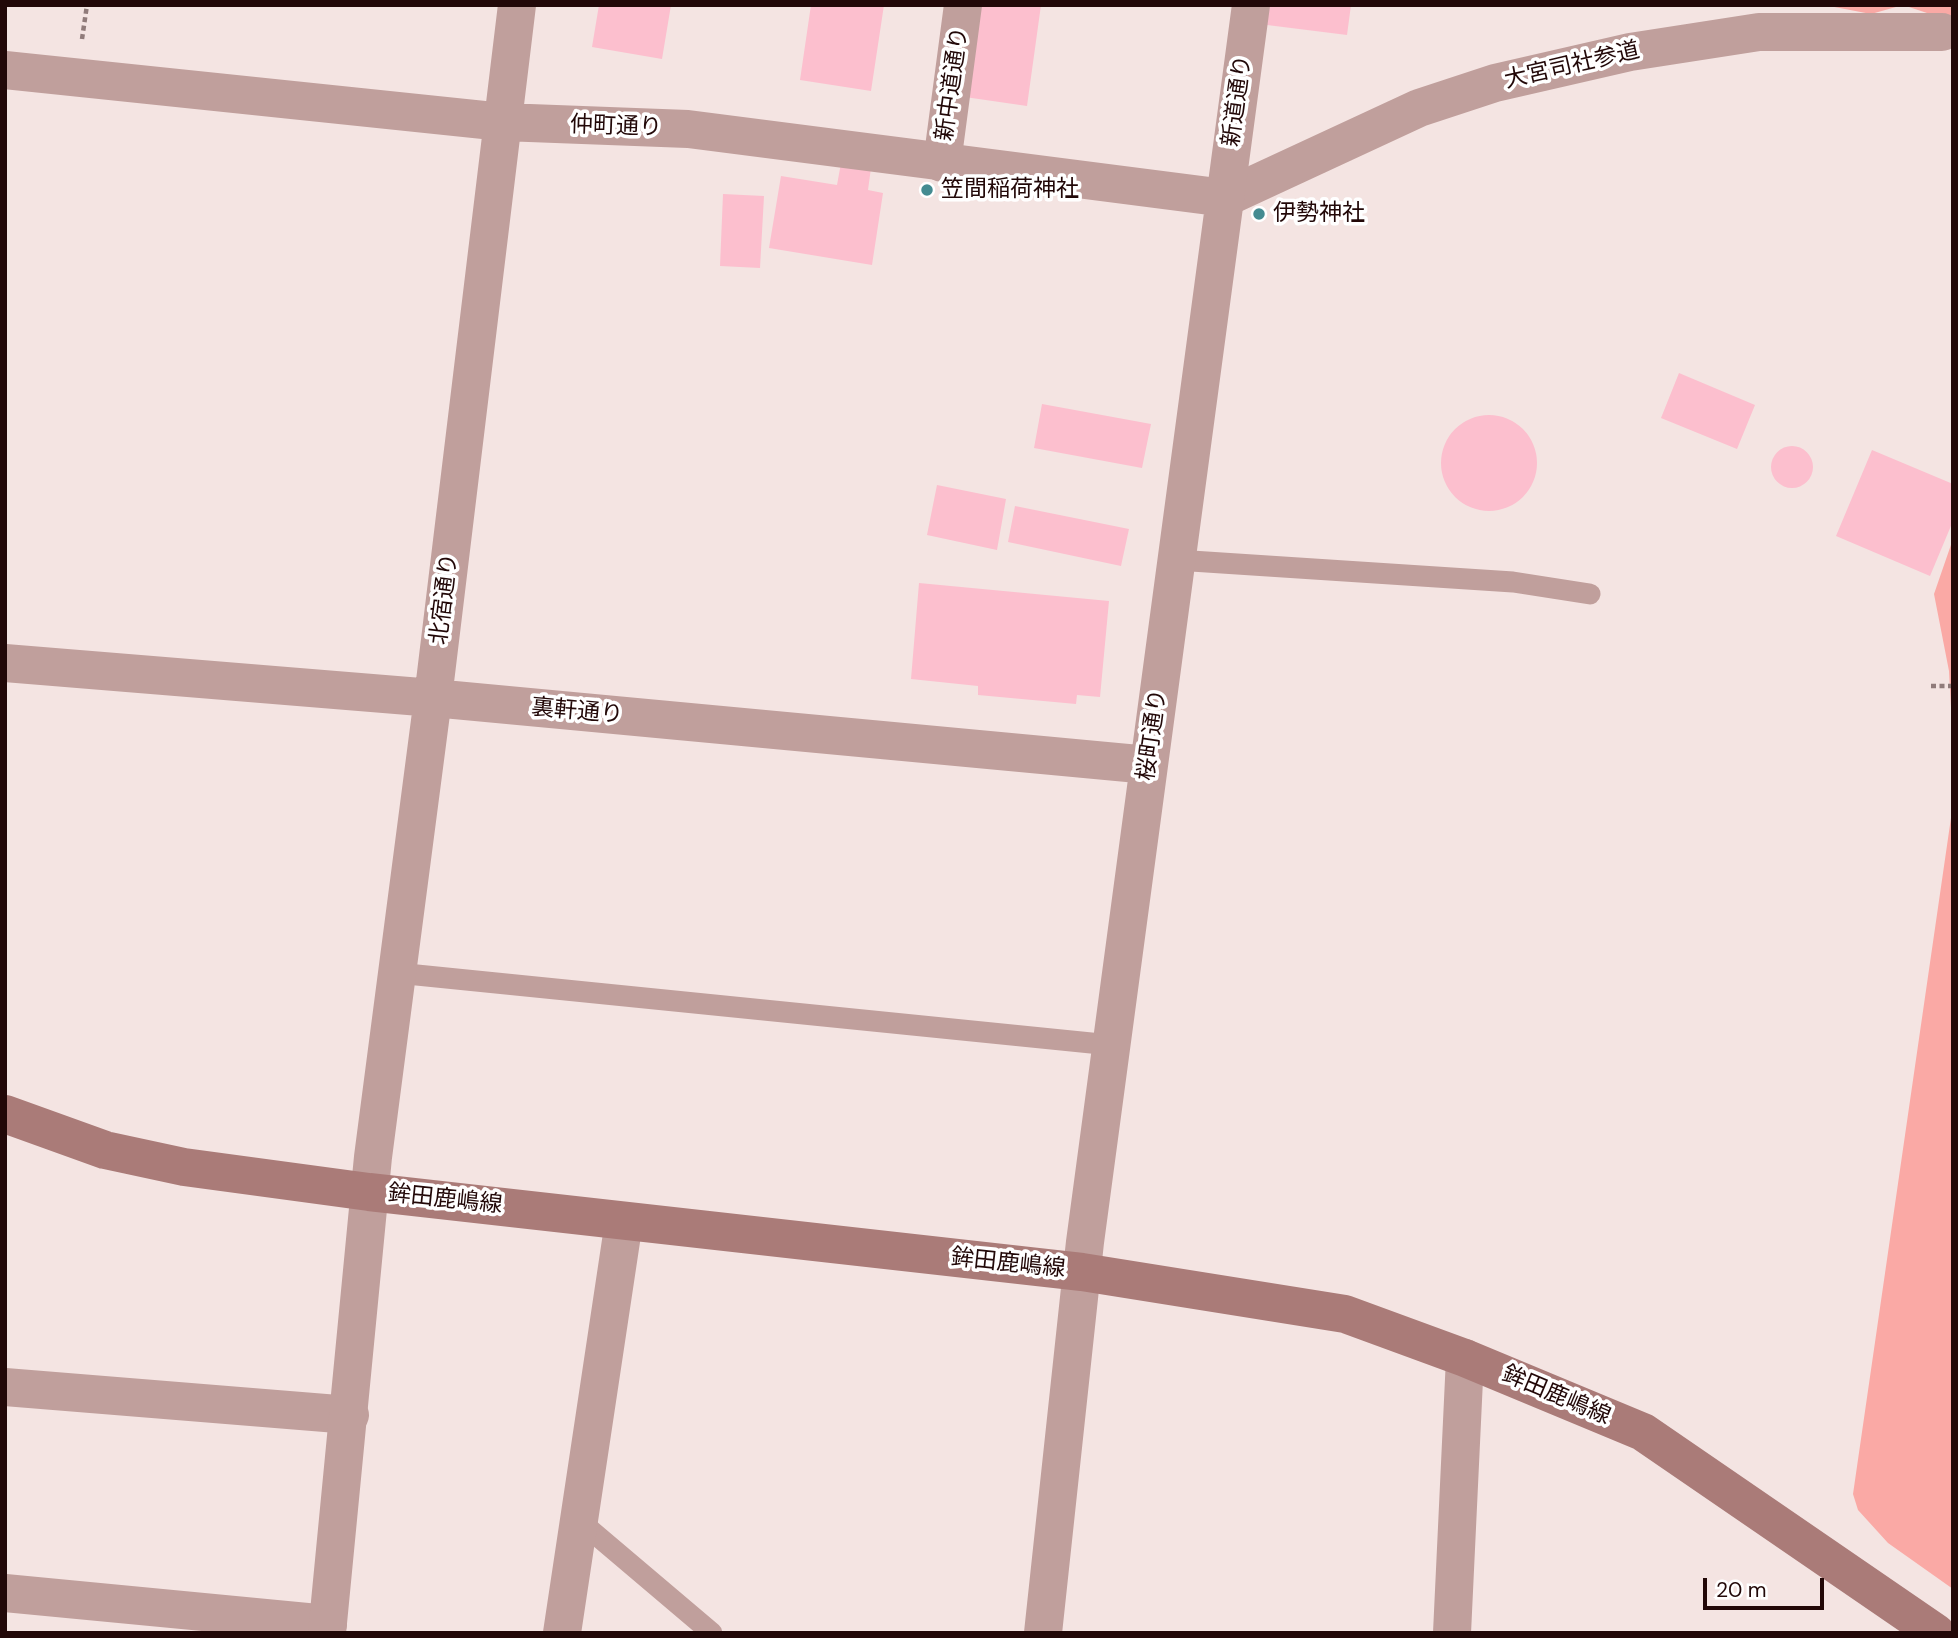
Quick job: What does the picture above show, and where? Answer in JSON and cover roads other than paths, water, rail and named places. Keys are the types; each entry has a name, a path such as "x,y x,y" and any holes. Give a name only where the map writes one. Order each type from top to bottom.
{"main road":[{"name":"鉾田鹿嶋線","path":"5,1114 118,1153 184,1167 369,1192 1082,1272 1345,1314 1465,1357 1643,1432 1916,1629"}],"street":[{"name":"北宿通り","path":"328,1628 369,1192 433,698 517,5"},
{"name":"新中道通り","path":"942,163 963,5"},
{"name":"新道通り","path":"1225,198 1251,5"},
{"name":"大宮司社参道","path":"1225,198 1419,108 1509,80 1630,52 1759,32 1942,32"},
{"name":"仲町通り","path":"5,70 503,122 688,129 1225,198"},
{"name":"桜町通り","path":"1043,1633 1082,1272 1225,198"},
{"name":"裏軒通り","path":"5,663 433,698 1149,765"},
{"path":"562,1633 581,1522 624,1221"},
{"path":"1452,1633 1465,1357"},
{"path":"5,1387 350,1415"},
{"path":"5,1592 328,1628"}],"lane":[{"path":"1176,560 1513,582 1590,594"},
{"path":"397,973 1111,1045"},
{"path":"581,1522 712,1633"}],"place":[{"name":"笠間稲荷神社","path":"927,190"},
{"name":"伊勢神社","path":"1259,214"}]}
